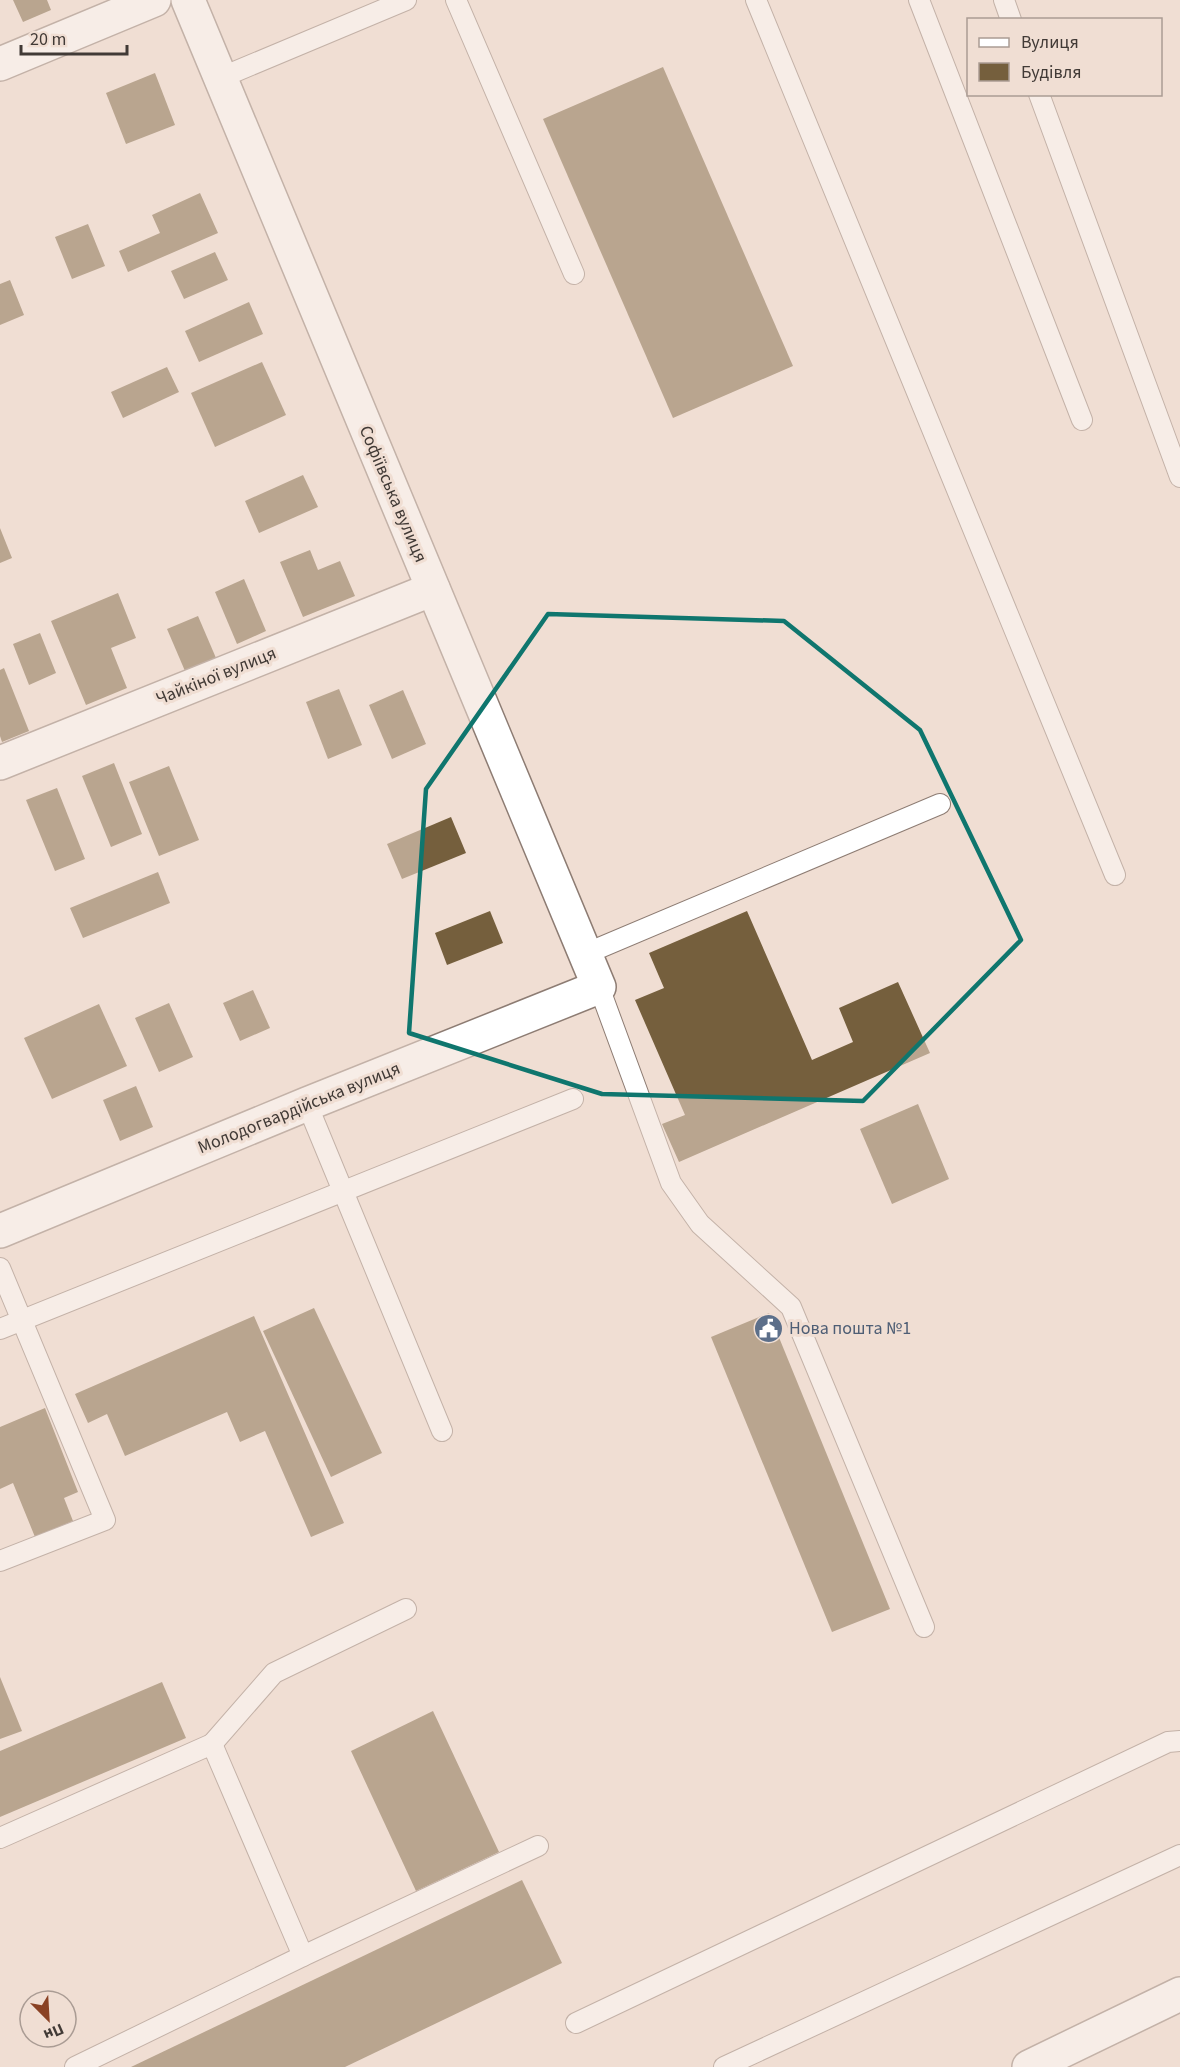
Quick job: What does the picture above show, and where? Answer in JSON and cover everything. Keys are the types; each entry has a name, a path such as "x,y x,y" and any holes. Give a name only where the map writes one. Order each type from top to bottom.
{"street":[{"path":"0,64 154,0"},
{"name":"Софіївська вулиця","path":"188,0 599,987"},
{"name":"Чайкіної вулиця","path":"1,760 433,589"},
{"name":"Молодогвардійська вулиця","path":"0,1231 307,1104 599,987"},
{"path":"1029,2067 1180,1994"}],"lane":[{"path":"220,78 406,0"},
{"path":"456,0 574,274"},
{"path":"756,0 1115,874"},
{"path":"919,0 1082,420"},
{"path":"1004,0 1010,18"},
{"path":"1040,96 1180,477"},
{"path":"585,954 940,804"},
{"path":"599,987 671,1183 700,1224 791,1307 924,1627"},
{"path":"0,1329 573,1099"},
{"path":"307,1104 442,1431"},
{"path":"0,1268 105,1520 0,1561"},
{"path":"0,1838 212,1744 274,1673 406,1609"},
{"path":"576,2023 1168,1742 1180,1741"},
{"path":"212,1744 303,1956"},
{"path":"75,2067 303,1956 538,1846"},
{"path":"724,2067 1180,1855"}],"highlighted area":[{"path":"548,614 784,621 920,730 1021,940 863,1101 602,1094 409,1033 426,789"}],"building":[{"path":"13,0 47,0 51,10 23,22"},
{"path":"663,67 793,366 673,418 543,119"},
{"path":"155,73 175,125 126,144 106,93"},
{"path":"200,193 218,233 128,272 119,251 160,233 152,215"},
{"path":"88,224 105,266 72,279 55,237"},
{"path":"215,252 228,280 184,299 171,271"},
{"path":"10,280 24,315 0,325 0,284"},
{"path":"249,302 263,334 199,362 185,331"},
{"path":"262,362 286,415 215,447 191,393"},
{"path":"167,367 179,392 123,418 111,392"},
{"path":"303,475 318,507 259,533 245,501"},
{"path":"0,528 12,558 0,563"},
{"path":"310,550 318,570 340,561 355,596 303,617 280,562"},
{"path":"244,579 266,631 237,644 215,592"},
{"path":"118,593 136,638 111,648 127,688 86,705 51,621"},
{"path":"198,616 216,658 185,671 167,629"},
{"path":"40,633 56,673 29,685 13,644"},
{"path":"4,668 29,731 2,742 0,736 0,670"},
{"path":"339,689 362,745 328,759 306,702"},
{"path":"403,690 426,744 392,759 369,705"},
{"path":"114,763 142,834 111,847 82,776"},
{"path":"169,766 199,840 159,856 129,782"},
{"path":"57,788 85,859 55,871 26,800"},
{"path":"451,817 466,853 402,879 387,844"},
{"path":"158,872 170,903 83,938 70,908"},
{"path":"490,911 503,943 447,965 435,933"},
{"path":"747,911 812,1060 853,1042 839,1008 898,982 930,1053 679,1162 662,1124 685,1115 635,1000 664,988 649,953"},
{"path":"253,990 270,1028 240,1041 223,1003"},
{"path":"169,1003 193,1057 159,1072 135,1018"},
{"path":"99,1004 127,1066 52,1099 24,1038"},
{"path":"136,1086 153,1127 120,1141 103,1100"},
{"path":"918,1104 949,1179 892,1204 860,1129"},
{"path":"314,1308 382,1453 331,1477 263,1331"},
{"path":"769,1313 890,1609 832,1632 711,1337"},
{"path":"254,1316 344,1523 311,1537 265,1431 240,1442 227,1412 125,1456 107,1414 88,1423 75,1394"},
{"path":"45,1408 78,1492 64,1498 73,1521 35,1537 13,1483 0,1489 0,1427"},
{"path":"0,1677 22,1731 0,1739"},
{"path":"162,1682 186,1738 0,1817 0,1751"},
{"path":"433,1711 499,1852 416,1891 351,1751"},
{"path":"522,1880 562,1963 345,2067 131,2067"}],"place":[{"name":"Нова пошта №1","path":"768,1328"}]}
